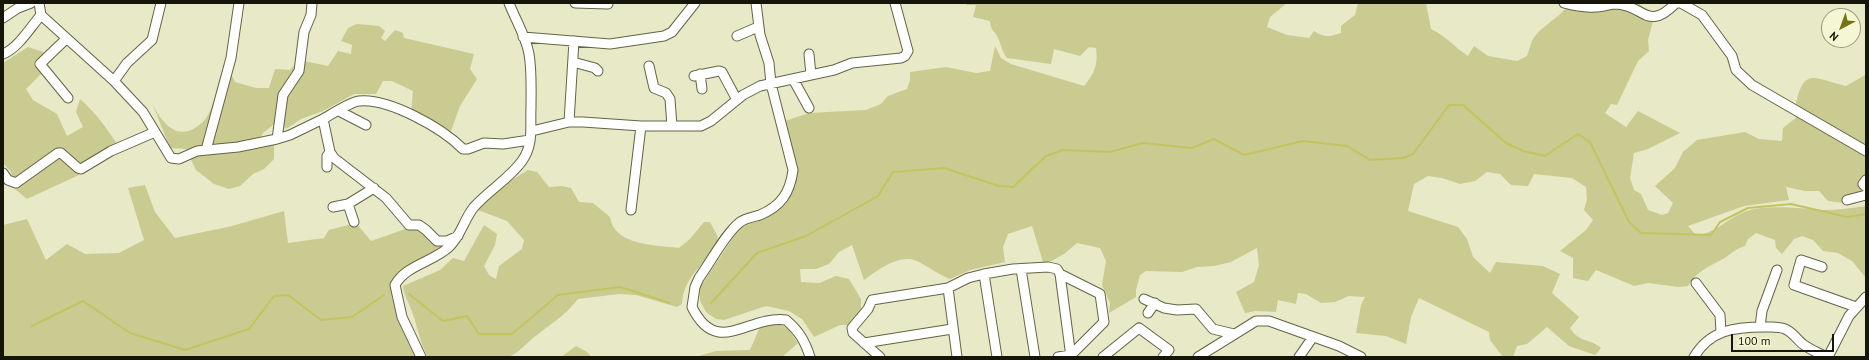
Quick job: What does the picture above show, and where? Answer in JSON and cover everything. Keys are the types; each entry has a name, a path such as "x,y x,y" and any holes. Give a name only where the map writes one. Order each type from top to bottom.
{"street":[{"path":"3,18 18,8 31,3"},
{"path":"39,3 41,15 114,81 143,112 171,158 179,160 197,151 238,147 290,135 358,101 382,102 435,127 463,149 468,149 484,143 503,144 531,136 569,122 641,126 701,126 711,121 737,100 760,86 852,64 905,56 908,51 895,3"},
{"path":"114,81 127,63 152,40 161,3"},
{"path":"206,150 231,58 239,3"},
{"path":"277,139 283,95 299,71 304,32 311,15 312,3"},
{"path":"421,357 402,317 395,285 398,279 406,272 445,250 458,236 475,206 504,180 523,160 529,149 531,136 530,109 532,92 528,53 523,37 509,5 499,3"},
{"path":"575,3 608,4"},
{"path":"523,37 610,44 664,36 672,32 695,3"},
{"path":"756,3 758,27 769,63 771,84 793,170 789,191 784,198 762,214 740,222 699,278 695,287 692,307 703,326 712,332 743,329 766,320 786,320 805,341 810,357"},
{"path":"1564,3 1579,7 1617,4 1647,16 1655,16 1665,14 1676,3 1681,3 1702,15 1732,56 1736,70 1745,80 1803,116 1866,151"},
{"path":"3,54 7,53 41,15"},
{"path":"737,36 758,27"},
{"path":"66,39 40,64 68,98"},
{"path":"569,122 574,41"},
{"path":"809,54 811,75"},
{"path":"573,62 595,68 598,71"},
{"path":"649,66 654,88 666,93 670,99 672,126"},
{"path":"702,89 697,75 719,71 722,72 737,100"},
{"path":"793,79 809,108"},
{"path":"338,111 366,125"},
{"path":"323,119 330,152 334,158 386,198 409,225 419,225 437,241 447,241 458,236"},
{"path":"631,210 641,126"},
{"path":"3,173 8,180 16,183 58,153 61,153 81,169 111,151 155,132"},
{"path":"327,167 327,156 330,152"},
{"path":"1866,180 1863,184 1866,187"},
{"path":"333,207 348,204 374,188"},
{"path":"1847,200 1866,195"},
{"path":"348,204 354,222"},
{"path":"1822,267 1801,260 1794,285 1856,307"},
{"path":"880,357 853,333 852,328 868,309 872,300 948,288 968,278 984,274 1048,267 1056,269 1060,274 1100,294 1104,322 1071,356 1058,357"},
{"path":"1021,269 1034,357"},
{"path":"1760,327 1762,311 1777,270"},
{"path":"984,274 997,357"},
{"path":"1060,274 1071,356"},
{"path":"1696,283 1720,315 1721,332"},
{"path":"948,288 952,329 957,357"},
{"path":"1144,298 1177,310 1196,309 1213,329 1234,334"},
{"path":"1694,357 1712,337 1727,329 1779,327 1785,329 1804,345 1827,357 1849,316 1866,298"},
{"path":"1148,314 1155,303"},
{"path":"1198,357 1256,321 1262,320 1269,321 1313,337 1345,349 1361,357"},
{"path":"1103,357 1115,354 1139,328 1169,350 1163,357"},
{"path":"864,343 952,329"},
{"path":"1298,357 1313,337"}],"green space":[{"path":"967,3 1287,3 1270,17 1267,27 1287,35 1309,38 1314,31 1321,35 1327,36 1341,33 1341,26 1355,15 1358,3 1426,3 1431,29 1468,56 1474,46 1488,56 1517,61 1527,56 1535,36 1568,5 1639,3 1647,11 1653,21 1648,40 1649,51 1638,61 1617,105 1611,104 1605,113 1626,127 1638,111 1680,133 1648,149 1634,153 1630,178 1634,190 1641,194 1648,210 1662,215 1668,213 1673,203 1655,186 1675,168 1683,152 1697,140 1745,132 1759,139 1782,141 1783,128 1802,113 1796,104 1799,92 1803,84 1808,79 1820,79 1846,86 1865,75 1866,196 1862,201 1844,203 1828,201 1819,191 1805,191 1786,187 1789,200 1744,206 1688,226 1696,235 1710,232 1734,217 1755,209 1775,207 1829,210 1866,206 1866,278 1852,261 1838,253 1823,251 1813,240 1802,236 1794,239 1782,254 1776,248 1775,240 1756,233 1748,239 1745,246 1703,270 1691,281 1688,286 1678,287 1648,283 1634,286 1596,270 1588,281 1573,278 1573,258 1560,251 1586,230 1593,220 1584,210 1587,199 1586,187 1572,178 1534,174 1528,186 1511,185 1500,174 1487,172 1475,181 1460,184 1442,178 1428,176 1414,184 1408,211 1458,227 1467,239 1473,257 1490,273 1496,262 1543,266 1560,274 1552,293 1579,317 1570,328 1573,333 1601,348 1595,355 1569,346 1547,327 1527,344 1517,346 1513,357 1503,357 1490,340 1489,332 1419,298 1411,317 1406,344 1386,336 1356,333 1361,305 1365,297 1349,296 1335,302 1321,303 1306,294 1298,293 1296,304 1278,300 1276,312 1256,311 1245,313 1236,292 1254,282 1259,265 1257,248 1231,262 1214,266 1197,267 1182,272 1146,271 1140,275 1136,290 1136,297 1109,313 1110,303 1102,285 1106,261 1100,248 1077,243 1064,254 1044,265 1032,226 1008,234 1003,247 1005,262 970,270 950,279 917,261 903,259 889,264 864,280 852,245 839,252 829,264 816,269 800,269 801,282 819,283 836,276 849,279 861,299 861,311 849,325 840,325 814,337 802,319 789,311 766,306 724,320 716,319 706,312 700,301 699,289 736,233 747,221 781,207 795,187 797,171 785,121 809,113 866,110 881,104 888,96 907,89 910,80 910,72 946,67 976,73 990,71 995,46 1001,58 1011,64 1084,86 1091,77 1097,59 1096,48 1089,47 1080,56 1054,49 1051,64 1007,58 997,35 990,25 990,21 973,17 976,5 966,5"},
{"path":"357,24 379,26 385,31 381,38 385,41 395,30 403,33 404,38 474,54 470,69 477,79 460,106 451,131 411,113 413,91 392,81 383,81 376,94 354,94 323,111 301,119 286,129 279,120 263,133 259,140 274,143 274,159 264,169 253,174 240,186 229,189 214,184 196,170 186,149 170,148 153,105 160,117 170,127 181,132 188,131 195,128 206,118 213,103 222,72 228,68 235,82 256,88 269,88 275,69 290,70 299,60 328,66 338,51 351,54 352,45 341,41 348,28"},
{"path":"28,47 47,53 43,72 26,89 33,100 57,114 67,136 83,127 76,112 80,99 91,109 117,144 90,158 79,175 27,199 15,189 11,172 3,163 3,63"},
{"path":"528,170 537,172 549,187 562,186 571,188 579,202 593,203 610,217 613,227 619,234 628,239 648,245 679,248 690,239 704,222 710,222 717,235 719,247 694,272 683,295 682,304 677,307 636,295 619,294 578,299 562,315 519,351 509,357 428,357 403,286 440,270 453,258 464,261 484,225 497,234 495,245 484,266 489,275 496,279 499,266 522,249 524,240 507,221 478,210 482,202 493,191"},
{"path":"145,185 155,212 175,238 232,226 284,211 288,243 324,238 329,230 356,223 371,241 414,226 447,243 444,247 398,274 391,283 392,298 397,315 419,357 3,357 3,225 27,219 46,260 67,244 85,254 119,253 144,240 128,188"},
{"path":"778,323 788,329 798,343 782,357 696,357 716,351 750,350 760,327"},
{"path":"576,346 587,352 592,357 561,357"}],"waterway":[{"path":"711,303 757,253 806,236 878,196 893,172 944,168 999,186 1013,187 1046,156 1063,150 1110,152 1143,143 1192,148 1214,139 1244,155 1303,141 1347,146 1370,160 1403,158 1413,154 1449,105 1463,105 1506,143 1523,151 1545,156 1578,134 1590,142 1629,222 1641,233 1711,235 1720,222 1748,208 1791,204 1847,217 1866,214"},
{"path":"409,294 443,321 467,316 479,334 512,334 558,295 620,287 670,303"},
{"path":"32,326 83,301 130,333 185,350 249,329 274,296 288,295 321,320 352,317 384,295"}]}
